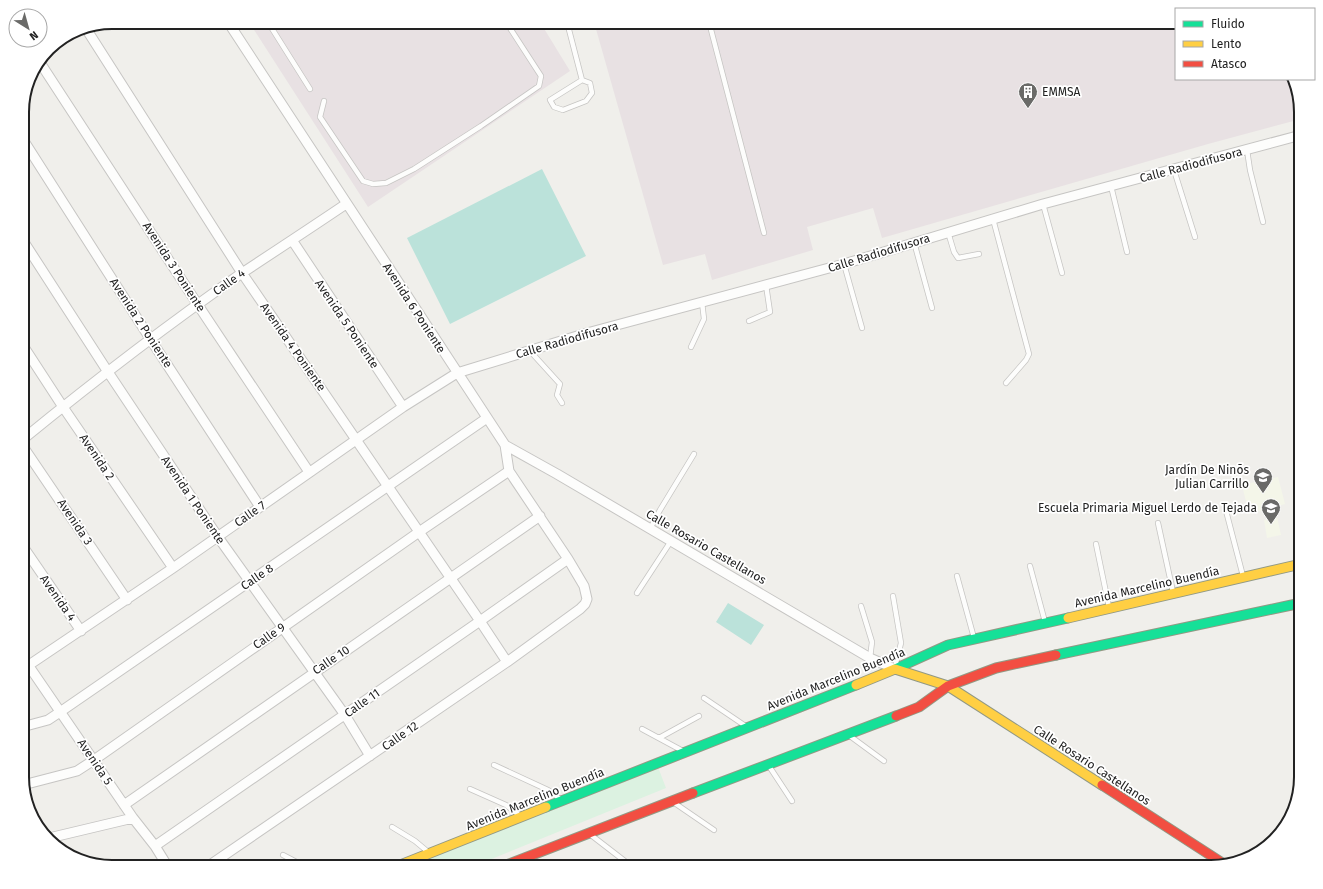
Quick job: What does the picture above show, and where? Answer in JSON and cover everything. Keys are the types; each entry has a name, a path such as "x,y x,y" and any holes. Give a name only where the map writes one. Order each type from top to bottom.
{"main road":[{"name":"Avenida Marcelino Buendía","path":"412,860 747,728 895,668 948,644 1294,566"},
{"path":"522,860 919,707 948,686 996,668 1294,604"},
{"name":"Calle Rosario Castellanos","path":"895,668 948,686 1217,859"}],"street":[{"name":"Avenida 6 Poniente","path":"233,29 505,445 509,471 568,559 584,586 587,599"},
{"name":"Avenida 4 Poniente","path":"89,33 242,273 507,662"},
{"name":"Avenida 3 Poniente","path":"43,66 198,305 309,472"},
{"name":"Calle Radiodifusora","path":"457,373 588,333 844,264 1043,204 1294,137"},
{"name":"Avenida 2 Poniente","path":"29,149 260,507"},
{"name":"Calle 4","path":"29,434 108,372 242,273 346,204"},
{"name":"Avenida 5 Poniente","path":"292,240 403,407"},
{"name":"Avenida 1 Poniente","path":"29,250 218,537 345,715 370,756"},
{"name":"Avenida 2","path":"29,355 173,568"},
{"name":"Calle 7","path":"29,664 127,600 403,407 457,373"},
{"name":"Calle 8","path":"29,725 48,720 60,712 488,418"},
{"name":"Calle Rosario Castellanos","path":"505,445 870,658 895,668"},
{"name":"Avenida 3","path":"29,455 127,600"},
{"name":"Calle 9","path":"29,783 77,771 94,760 419,532 509,471"},
{"name":"Calle 10","path":"124,805 540,516"},
{"name":"Avenida 4","path":"29,556 81,631"},
{"name":"Calle 11","path":"155,846 568,559"},
{"name":"Calle 12","path":"217,860 507,662 580,609 585,604 587,599"},
{"name":"Avenida 5","path":"29,670 94,760 133,818 155,846 163,860"},
{"path":"55,837 133,818"}],"lane":[{"path":"272,29 310,89"},
{"path":"324,101 320,117 363,181 373,184 386,182 414,169 487,122 539,86 541,76 511,29"},
{"path":"569,29 582,80"},
{"path":"710,29 764,233"},
{"path":"582,80 590,83 592,93 586,101 563,110 554,107 550,100 582,80"},
{"path":"1247,150 1250,170 1263,222"},
{"path":"1174,170 1195,236"},
{"path":"1111,186 1127,252"},
{"path":"1043,204 1062,273"},
{"path":"993,219 1029,354 1026,360 1006,383"},
{"path":"948,232 954,252 958,258 979,254"},
{"path":"914,242 932,308"},
{"path":"844,264 862,328"},
{"path":"749,321 770,312 766,285"},
{"path":"691,346 704,319 702,302"},
{"path":"530,351 560,384 557,395 562,403"},
{"path":"650,529 694,454"},
{"path":"1225,506 1243,577"},
{"path":"1158,523 1174,593"},
{"path":"637,592 671,541"},
{"path":"1096,544 1109,608"},
{"path":"1030,566 1045,622"},
{"path":"957,576 974,639"},
{"path":"893,596 901,643 895,668"},
{"path":"861,606 872,642 870,658"},
{"path":"704,698 747,728"},
{"path":"659,738 699,716"},
{"path":"642,730 684,752"},
{"path":"848,734 884,761"},
{"path":"768,764 792,801"},
{"path":"494,765 548,790 562,801"},
{"path":"470,789 506,805 522,817"},
{"path":"672,801 714,830"},
{"path":"392,827 415,841 430,853"},
{"path":"589,833 623,860"},
{"path":"283,855 293,860"}],"shaded area":[{"path":"254,29 544,29 570,71 368,207"},
{"path":"596,29 1175,29 1175,80 1288,80 1293,101 1294,121 1208,144 882,238 873,208 807,227 813,250 712,280 705,254 663,265"},
{"path":"542,169 586,256 450,324 407,238"},
{"name":"Jardín De Ninõs Julian Carrillo","path":"1278,477 1285,504 1249,514 1242,485"},
{"path":"1277,517 1281,535 1267,538 1264,520"},
{"path":"728,603 764,625 751,645 716,622"}],"green space":[{"path":"658,767 666,788 489,860 423,860"}],"traffic: fast":[{"path":"1056,655 1294,604"},
{"path":"895,669 948,645 1068,618"},
{"path":"546,807 856,685"},
{"path":"693,793 896,716"}],"traffic: slow":[{"path":"1068,618 1294,566"},
{"path":"856,685 895,669 948,686"},
{"path":"948,686 1102,785"},
{"path":"413,860 546,807"}],"traffic: jam":[{"path":"896,716 919,707 948,686 996,668 1056,655"},
{"path":"1102,785 1217,859"},
{"path":"519,860 693,793"}],"place":[{"name":"EMMSA","path":"1028,109"},
{"name":"Jardín De Ninõs Julian Carrillo","path":"1263,494"},
{"name":"Escuela Primaria Miguel Lerdo de Tejada","path":"1271,525"}]}
